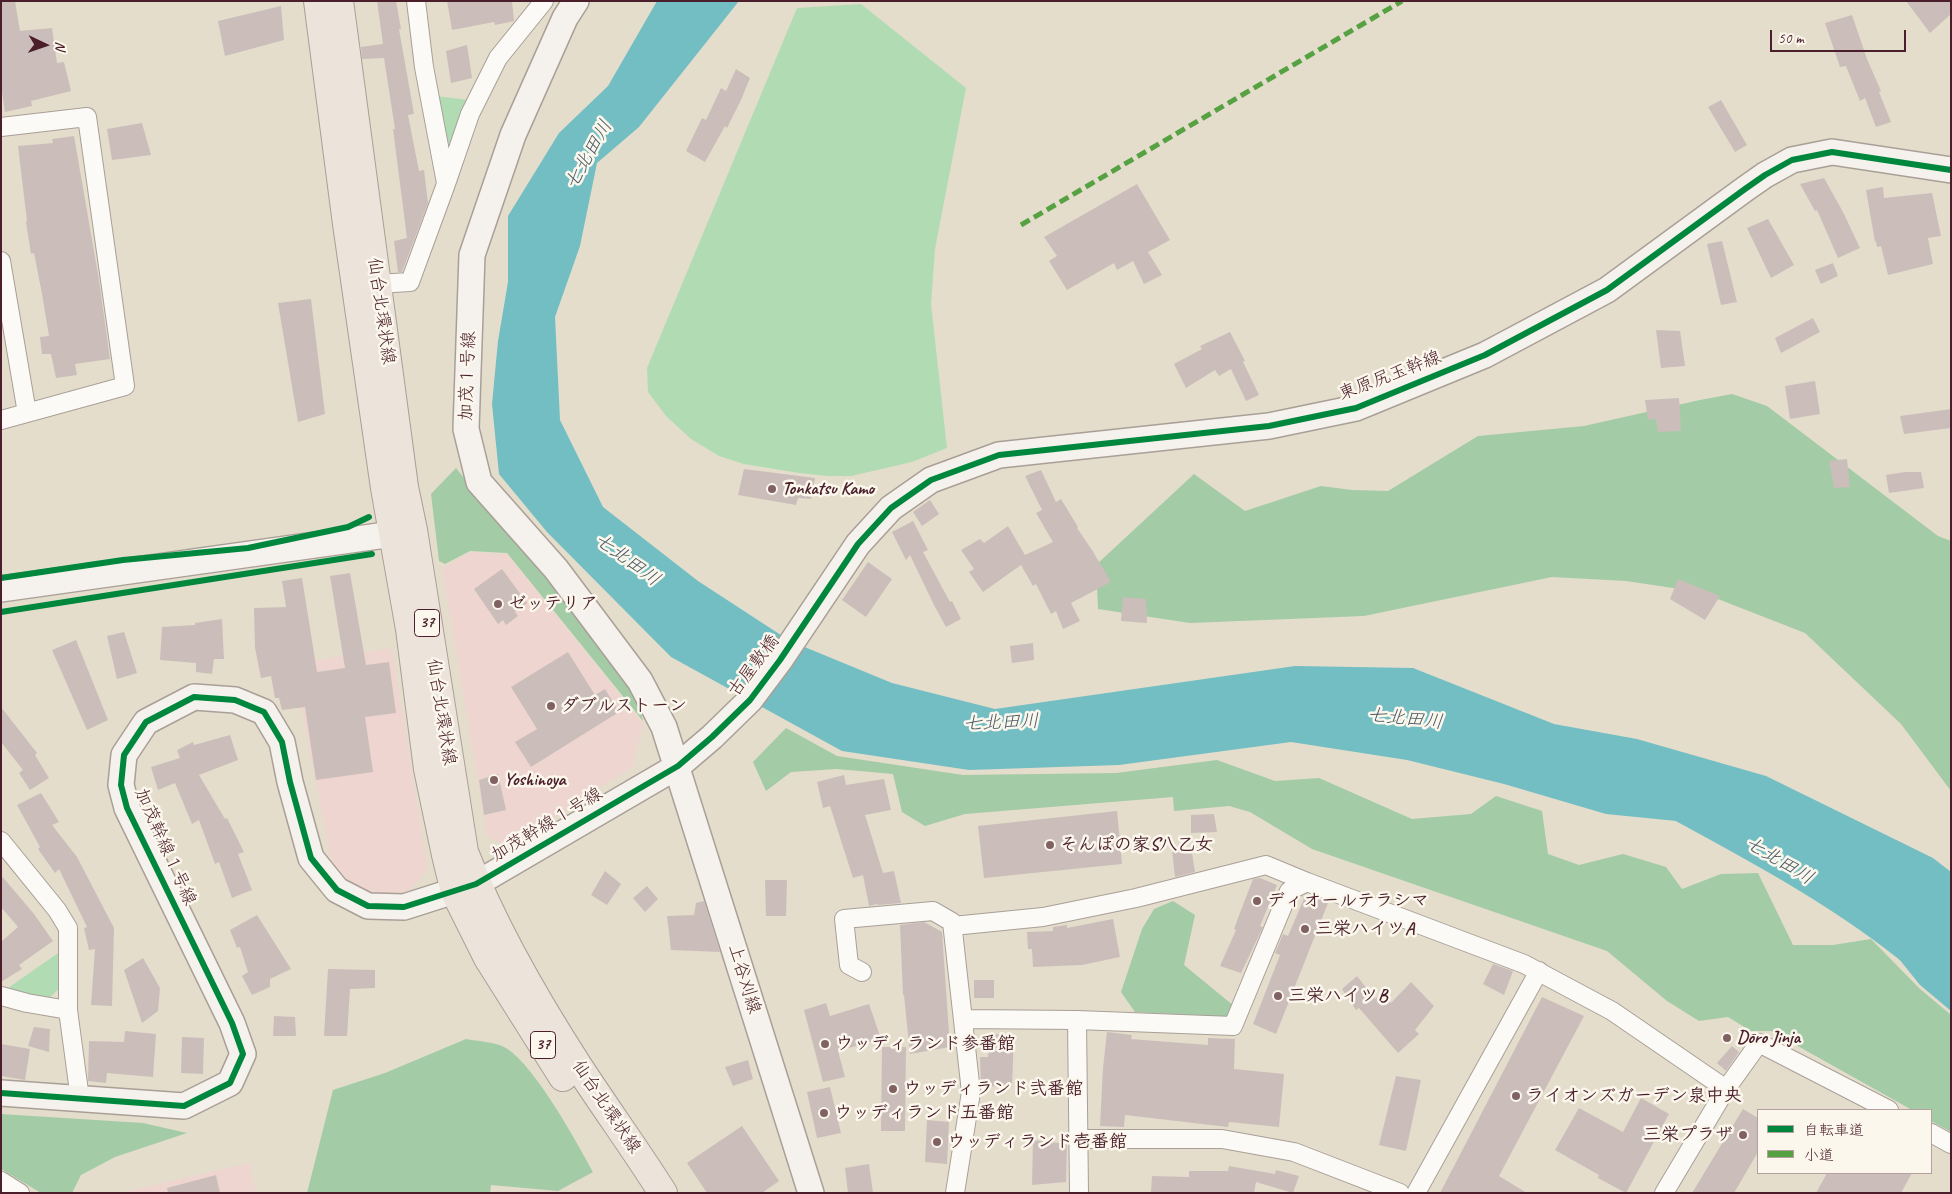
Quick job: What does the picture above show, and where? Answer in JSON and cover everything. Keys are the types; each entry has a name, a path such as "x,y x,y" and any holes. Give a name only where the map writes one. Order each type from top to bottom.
{"main road":[{"name":"仙台北環状線","path":"318,1 347,224 403,532"},
{"name":"仙台北環状線","path":"338,1 404,487 403,532 410,629 428,769 488,958 576,1098 640,1193"},
{"name":"仙台北環状線","path":"466,888 504,944 578,1065 663,1193"}],"street":[{"path":"416,1 424,67 446,184"},
{"path":"377,284 410,282 470,114 498,58 544,1"},
{"name":"加茂１号線","path":"576,1 566,18 513,135 472,255 466,429 479,482 556,569 640,681 664,727 678,766"},
{"path":"1,127 86,117 125,386 1,420"},
{"name":"東原尻玉幹線","path":"814,608 858,544 892,508 931,480 999,456 1269,426 1356,408 1485,355 1607,290 1751,185 1792,160 1832,152 1951,170"},
{"path":"1,261 26,413"},
{"path":"1,589 403,532"},
{"name":"古屋敷橋","path":"678,766 712,737 750,700 780,660 814,608"},
{"name":"加茂幹線１号線","path":"1,1093 184,1106 230,1083 243,1054 232,1023 127,808 120,785 124,755 146,722 194,697 234,700 264,712 282,742 290,782 311,858 337,890 368,906 404,907 466,888 678,766"},
{"name":"上谷刈線","path":"678,766 810,1193"},
{"path":"1,842 57,910 68,928 68,1010 80,1099"},
{"path":"952,926 1043,917 1136,898 1266,865 1539,971 1612,1010 1726,1089"},
{"path":"963,1018 1233,1026 1290,891 1307,882"},
{"path":"862,972 849,965 844,919 933,911 952,922 971,1092 955,1193"},
{"path":"1416,1193 1539,971"},
{"path":"1,996 27,1003 68,1010"},
{"path":"1077,1020 1080,1139 1079,1193"},
{"path":"1664,1193 1726,1089 1758,1043 1887,1109"},
{"path":"1932,1134 1951,1144"},
{"path":"1080,1139 1222,1139 1294,1152 1400,1193"},
{"path":"1,1182 20,1193"}],"shaded area":[{"path":"470,552 507,554 643,724 633,766 510,847 487,836 442,568"},
{"path":"392,648 428,870 402,897 366,899 334,874 293,664"},
{"path":"250,1163 256,1193 119,1193"}],"green space":[{"path":"861,4 966,88 935,249 931,304 947,448 912,462 851,476 799,473 744,464 719,456 691,439 666,416 648,392 647,368 797,8"},
{"path":"436,96 469,100 454,143 443,142"},
{"path":"1732,394 1767,406 1938,536 1951,541 1951,791 1901,724 1805,633 1700,592 1626,581 1552,577 1364,616 1190,623 1098,609 1096,565 1194,474 1245,511 1321,486 1352,490 1388,491 1478,436 1584,426"},
{"path":"456,468 475,492 548,571 633,684 643,721 507,553 470,551 445,564 439,561 431,494"},
{"path":"786,728 837,756 963,775 1116,773 1217,760 1275,781 1319,778 1412,819 1471,814 1496,796 1542,811 1548,854 1579,865 1623,854 1666,867 1682,889 1721,874 1758,873 1793,945 1833,945 1871,939 1919,988 1951,1015 1951,1132 1932,1122 1932,1109 1910,1109 1771,1031 1751,1031 1728,1017 1699,1021 1667,1001 1607,951 1312,849 1250,812 1229,806 1174,811 1173,797 965,814 925,826 902,812 893,774 837,769 791,772 766,791 753,762"},
{"path":"1173,901 1195,915 1184,965 1234,1006 1227,1017 1135,1012 1121,992 1142,929 1154,909"},
{"path":"58,953 59,989 48,999 15,995 8,988"},
{"path":"466,1039 500,1045 515,1055 527,1068 553,1104 593,1172 558,1191 491,1185 490,1193 307,1193 333,1090 385,1073"},
{"path":"1,1114 143,1123 187,1133 115,1157 81,1175 72,1193 41,1193 1,1169"}],"water":[{"path":"657,1 739,1 639,127 597,163 580,246 555,317 560,420 603,507 698,581 790,641 892,683 995,709 1295,666 1413,668 1554,724 1637,739 1766,776 1933,858 1951,872 1951,1011 1920,985 1833,877 1747,828 1606,814 1504,784 1407,760 1291,742 1119,765 969,770 842,751 671,657 547,532 499,474 492,404 498,341 508,282 508,216 559,133 608,86"}],"building":[{"path":"1,1 15,1 20,31 52,28 57,63 64,62 71,91 31,101 32,106 5,112 1,85"},
{"path":"377,1 396,1 414,114 408,115 419,171 424,170 428,203 402,272 398,272 394,241 407,238 393,129 395,129 384,58 362,59 361,47 383,44"},
{"path":"447,1 512,1 514,21 495,25 494,22 452,30"},
{"path":"1906,1 1951,1 1951,14 1930,33"},
{"path":"281,6 284,40 225,56 218,21"},
{"path":"1852,15 1891,122 1876,127 1865,98 1860,101 1846,66 1840,67 1825,23"},
{"path":"467,45 472,78 451,83 446,51"},
{"path":"736,69 750,78 727,128 725,126 705,162 686,151 702,118 706,120 721,88 726,91"},
{"path":"1721,100 1747,145 1735,152 1708,107"},
{"path":"142,123 151,155 112,160 107,129"},
{"path":"74,136 99,280 110,359 75,364 77,375 56,378 51,354 42,354 40,337 49,336 34,253 31,254 18,146 53,143 52,139"},
{"path":"1824,178 1860,248 1838,258 1817,210 1815,211 1800,184"},
{"path":"1137,184 1170,240 1148,252 1162,275 1144,284 1133,261 1117,270 1114,263 1067,290 1049,261 1057,256 1044,237"},
{"path":"1883,187 1884,198 1932,193 1941,236 1928,238 1933,264 1888,275 1881,246 1877,247 1875,242 1866,190"},
{"path":"1768,219 1794,265 1771,278 1747,228"},
{"path":"1722,241 1737,302 1721,305 1707,244"},
{"path":"1833,263 1838,276 1821,284 1815,270"},
{"path":"311,299 325,414 298,422 278,303"},
{"path":"1813,318 1820,332 1781,353 1775,338"},
{"path":"1656,330 1680,331 1685,366 1661,368"},
{"path":"1230,332 1259,395 1246,401 1231,369 1219,376 1215,370 1186,388 1174,364 1202,349 1200,346"},
{"path":"1815,381 1820,414 1790,419 1785,386"},
{"path":"1679,398 1681,431 1658,432 1656,419 1648,420 1645,400"},
{"path":"1951,409 1951,428 1904,434 1900,416"},
{"path":"1847,459 1850,487 1834,488 1829,461"},
{"path":"744,469 815,478 811,499 798,498 796,505 738,495"},
{"path":"1041,470 1056,502 1061,499 1111,582 1071,603 1080,621 1063,629 1056,611 1051,614 1036,584 1033,586 1021,565 983,592 969,572 974,569 961,550 980,539 984,543 1008,526 1025,555 1053,542 1036,513 1042,510 1025,476"},
{"path":"1921,472 1924,488 1889,493 1886,475"},
{"path":"930,500 939,514 922,526 913,512"},
{"path":"913,521 928,550 923,552 961,619 946,627 910,555 906,560 892,532"},
{"path":"868,562 892,579 866,617 842,600"},
{"path":"502,569 527,603 515,612 518,616 506,625 503,620 498,624 474,589"},
{"path":"350,573 366,665 389,662 396,713 365,717 373,772 316,780 305,707 282,710 279,698 275,698 271,676 261,678 255,648 254,608 286,607 282,581 302,578 317,672 345,668 330,576"},
{"path":"1678,579 1720,596 1705,620 1670,599"},
{"path":"1123,597 1146,599 1147,623 1121,621"},
{"path":"222,619 224,659 214,659 212,674 196,672 196,663 160,660 162,627 195,625 195,623"},
{"path":"124,632 137,673 117,679 107,636"},
{"path":"76,640 108,720 87,730 52,650"},
{"path":"1033,643 1034,660 1012,663 1010,646"},
{"path":"568,652 595,695 605,689 619,712 531,767 515,742 537,729 511,687"},
{"path":"1,707 37,753 35,755 49,778 30,790 19,773 23,770 1,742"},
{"path":"230,735 238,760 199,775 225,819 227,818 244,852 238,854 252,890 232,898 219,862 215,864 199,820 192,824 175,783 158,790 151,767 180,758 177,750 193,742 194,745"},
{"path":"498,774 506,810 484,815 479,780"},
{"path":"844,775 846,785 884,779 891,810 865,815 883,873 894,871 901,903 869,906 863,875 853,878 830,806 823,808 817,782"},
{"path":"41,793 59,822 52,825 77,857 114,928 112,1006 91,1005 95,949 89,950 84,928 87,927 59,869 55,873 38,849 40,847 17,805"},
{"name":"そんぽの家S八乙女","path":"1117,811 1122,864 984,878 978,826"},
{"path":"1214,814 1217,832 1191,833 1191,815"},
{"path":"1191,847 1195,872 1175,877 1172,850"},
{"path":"605,871 621,884 607,905 591,895"},
{"path":"1,875 34,914 53,941 19,965 22,969 1,982 1,942 18,927 1,907"},
{"path":"1260,878 1277,885 1260,926 1263,927 1241,973 1220,966 1236,930 1234,929 1253,879"},
{"path":"765,880 787,880 786,916 766,916"},
{"path":"647,886 658,899 645,912 633,898"},
{"path":"1306,894 1328,903 1276,1034 1253,1024 1280,955 1275,953 1283,934 1288,936"},
{"path":"704,901 720,952 671,950 667,916 694,915 696,903"},
{"path":"257,915 291,969 270,979 270,987 252,995 242,976 248,972 240,947 237,948 230,930"},
{"path":"1113,919 1120,957 1082,965 1033,967 1032,949 1028,949 1027,932 1053,931 1053,927 1067,925 1067,928"},
{"path":"924,922 942,932 950,1047 910,1054 903,995 900,925"},
{"path":"143,958 160,988 158,1011 142,1023 124,970"},
{"path":"1493,964 1513,971 1504,995 1483,984"},
{"path":"328,969 375,970 375,988 350,989 347,1036 324,1036"},
{"path":"1357,976 1375,999 1382,993 1391,1003 1411,982 1434,1006 1415,1030 1419,1034 1398,1053 1359,1008 1356,1010 1342,989"},
{"path":"974,980 994,980 994,998 974,998"},
{"name":"ライオンズガーデン泉中央","path":"1542,997 1584,1016 1499,1176 1527,1193 1440,1193"},
{"path":"826,1003 830,1016 869,1004 881,1039 838,1051 845,1077 823,1082 804,1010"},
{"path":"274,1016 295,1017 296,1036 273,1036"},
{"path":"34,1027 50,1029 49,1052 28,1046"},
{"path":"125,1031 156,1034 153,1077 107,1073 106,1083 88,1081 89,1041 124,1042"},
{"path":"1107,1032 1132,1035 1131,1039 1208,1045 1208,1038 1235,1039 1234,1069 1284,1074 1279,1127 1229,1122 1228,1127 1125,1115 1124,1127 1100,1126"},
{"path":"990,1034 1014,1035 1012,1087 981,1086 980,1057 988,1057"},
{"path":"182,1037 204,1038 203,1074 181,1073"},
{"path":"1,1044 30,1049 25,1080 1,1076"},
{"path":"1732,1046 1739,1052 1726,1071 1717,1063"},
{"name":"ウッディランド弐番館","path":"882,1047 906,1047 905,1131 881,1131"},
{"path":"748,1060 753,1079 733,1086 725,1067"},
{"path":"1396,1076 1421,1080 1406,1151 1379,1145"},
{"name":"ウッディランド五番館","path":"830,1087 841,1133 817,1138 807,1092"},
{"path":"1641,1098 1669,1114 1626,1193 1598,1178 1599,1175 1555,1150 1579,1108 1623,1132"},
{"name":"三栄プラザ","path":"1743,1109 1757,1117 1757,1154 1734,1193 1692,1193"},
{"name":"ウッディランド壱番館","path":"927,1120 949,1122 947,1164 925,1162"},
{"path":"742,1126 779,1181 762,1193 707,1193 687,1163"},
{"path":"1033,1140 1067,1144 1066,1182 1032,1185"},
{"path":"869,1164 873,1193 848,1193 845,1168"},
{"path":"1229,1166 1275,1174 1276,1170 1299,1176 1293,1193 1256,1182 1254,1193 1151,1193 1152,1176 1189,1177 1189,1171 1228,1171"},
{"path":"1826,1174 1911,1174 1901,1193 1816,1193"},
{"path":"216,1175 220,1193 168,1193 167,1188"}],"waterway":[{"name":"七北田川","path":"1678,804 1771,855 1832,892 1918,954 1951,986"}],"marked path":[{"path":"1021,225 1402,1"}],"cycle path":[{"path":"1,1093 184,1106 230,1083 243,1054 232,1023 127,808 121,785 124,755 146,722 194,697 235,700 264,712 282,742 290,782 311,858 337,890 368,906 404,907 476,884 678,766 712,737 750,700 780,660 858,544 891,508 931,480 999,455 1269,426 1356,408 1485,355 1607,290 1745,189 1792,160 1832,152 1951,170"},
{"path":"1,578 123,560 248,548 348,527 369,517"},
{"path":"1,612 372,554"}],"place":[{"name":"Tonkatsu Kamo","path":"772,489"},
{"name":"ゼッテリア","path":"498,604"},
{"name":"ダブルストーン","path":"551,706"},
{"name":"Yoshinoya","path":"494,780"},
{"name":"そんぽの家S八乙女","path":"1050,845"},
{"name":"ディオールテラシマ","path":"1257,901"},
{"name":"三栄ハイツA","path":"1305,929"},
{"name":"三栄ハイツB","path":"1278,996"},
{"name":"Dōro Jinja","path":"1727,1038"},
{"name":"ウッディランド参番館","path":"825,1044"},
{"name":"ウッディランド弐番館","path":"893,1089"},
{"name":"ライオンズガーデン泉中央","path":"1516,1096"},
{"name":"ウッディランド五番館","path":"824,1113"},
{"name":"三栄プラザ","path":"1743,1135"},
{"name":"ウッディランド壱番館","path":"937,1142"}]}
